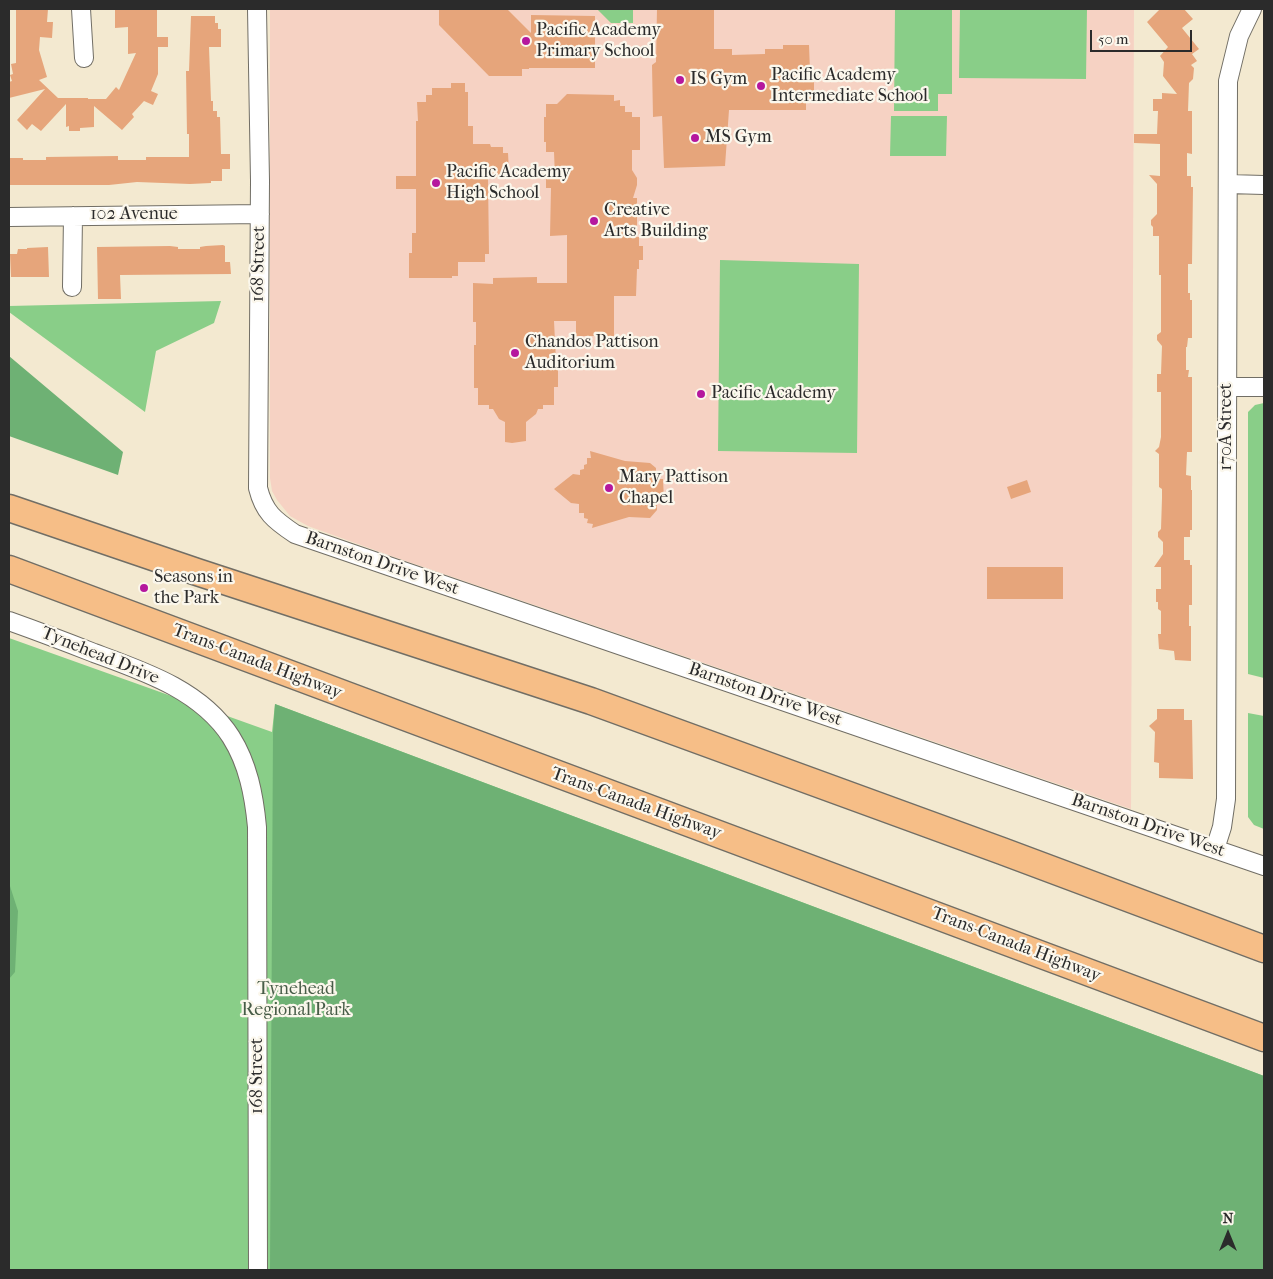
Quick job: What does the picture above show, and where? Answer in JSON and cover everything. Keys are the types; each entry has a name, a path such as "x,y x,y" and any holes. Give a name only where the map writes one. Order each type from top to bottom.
{"highway":[{"path":"9,508 206,575 591,701 1264,949"},
{"name":"Trans-Canada Highway","path":"9,569 1264,1038"}],"street":[{"path":"81,9 84,58"},
{"name":"168 Street","path":"257,9 260,214 258,488 262,502 270,515"},
{"name":"170A Street","path":"1215,849 1222,826 1226,799 1228,82 1238,36 1252,9"},
{"path":"1228,184 1264,185"},
{"name":"102 Avenue","path":"9,217 260,214"},
{"path":"72,216 72,287"},
{"path":"1227,387 1264,387"},
{"name":"Barnston Drive West","path":"270,515 295,534 1264,866"},
{"name":"Tynehead Drive","path":"9,621 148,673 193,698 217,718 231,737"},
{"name":"168 Street","path":"231,737 244,764 253,794 257,827 258,1270"}],"shaded area":[{"name":"Pacific Academy","path":"270,9 1134,9 1131,809 394,557 308,526 290,516 272,491 270,478"}],"green space":[{"path":"597,9 633,9 633,23 611,23"},
{"path":"895,9 952,9 952,94 938,94 938,111 894,111"},
{"path":"960,9 1087,9 1086,79 959,78"},
{"path":"891,116 947,116 946,156 890,156"},
{"path":"720,260 859,264 857,453 718,451"},
{"path":"221,301 214,323 156,351 145,412 9,312 9,306"},
{"path":"9,356 123,452 118,475 9,436"},
{"path":"1264,403 1264,678 1248,674 1248,412 1255,405"},
{"name":"Tynehead Regional Park","path":"9,638 272,732 275,704 1264,1076 1264,1270 9,1270"},
{"name":"Tynehead Regional Park","path":"275,704 1264,1076 1264,1270 270,1270 273,732"},
{"path":"1248,713 1264,716 1264,829 1254,825 1248,817"},
{"path":"9,883 18,911 15,972 9,979"}],"building":[{"path":"16,9 48,9 47,22 53,22 52,38 40,37 39,50 47,77 39,80 58,98 106,99 116,87 119,90 136,53 128,54 128,27 115,28 115,9 157,9 157,37 168,37 168,47 158,47 158,74 151,91 158,94 153,105 144,101 132,114 134,117 122,130 94,106 94,127 80,128 80,131 69,131 69,126 66,127 66,104 41,131 32,124 27,130 17,120 45,89 9,98 9,82 12,81 10,75 13,74 11,64 16,63"},
{"name":"Pacific Academy Primary School","path":"439,9 507,9 531,33 531,15 595,16 595,68 529,68 522,69 522,76 489,76 439,25"},
{"path":"657,9 714,9 714,49 732,49 732,55 765,54 765,49 783,49 783,45 809,45 810,71 814,71 814,101 806,101 806,110 729,110 725,166 664,168 662,116 653,117 652,65 656,62"},
{"path":"1160,9 1184,9 1193,19 1182,28 1199,49 1192,54 1197,61 1191,65 1194,68 1193,79 1189,83 1188,111 1192,111 1192,154 1187,153 1187,176 1191,176 1191,187 1193,187 1192,264 1188,264 1188,293 1190,293 1190,300 1192,300 1192,338 1188,338 1186,347 1186,370 1189,370 1188,377 1192,377 1192,452 1187,452 1186,475 1191,476 1192,530 1190,530 1190,537 1184,537 1184,560 1190,560 1190,565 1192,565 1192,605 1189,605 1191,661 1175,660 1174,651 1159,649 1158,634 1161,634 1161,611 1158,609 1158,602 1156,602 1156,589 1161,589 1161,567 1154,567 1163,554 1163,542 1158,537 1158,532 1161,529 1162,489 1159,487 1159,454 1155,451 1159,447 1161,437 1161,392 1157,392 1157,374 1161,374 1162,346 1157,340 1157,335 1161,332 1159,236 1153,236 1153,227 1151,225 1151,220 1157,214 1157,184 1149,175 1160,176 1160,144 1134,143 1134,134 1157,134 1158,111 1153,111 1153,99 1162,99 1162,93 1177,94 1163,76 1164,62 1160,56 1168,47 1147,22"},
{"path":"191,16 215,16 215,23 218,23 218,29 221,29 221,47 209,47 211,101 213,101 213,111 217,111 217,117 220,117 221,154 230,154 230,169 222,169 222,181 190,184 137,182 109,185 9,185 9,158 46,160 46,157 118,156 118,160 146,160 146,157 189,157 186,71 189,71"},
{"name":"Pacific Academy High School","path":"451,83 465,83 465,92 468,92 468,126 473,126 473,144 490,144 491,147 503,147 503,153 508,153 509,172 504,172 504,177 488,178 489,254 485,254 485,262 458,262 458,276 452,276 452,278 409,278 409,253 412,253 412,233 416,233 416,189 396,189 396,176 416,176 417,102 426,102 426,95 432,95 432,88 451,88"},
{"path":"567,94 614,95 614,101 620,100 620,106 625,106 625,112 632,112 632,117 640,117 640,150 632,150 632,170 637,178 633,198 637,198 637,237 639,237 639,246 643,246 643,260 639,260 639,269 637,269 636,296 614,296 614,336 576,336 576,321 554,321 556,361 558,362 558,387 554,387 554,405 543,405 543,409 538,409 536,414 526,422 526,441 505,442 505,422 499,419 493,409 489,409 489,405 478,405 478,388 474,388 476,322 473,322 473,283 493,284 493,278 537,277 537,283 567,283 567,235 550,236 551,188 546,188 546,176 555,177 554,152 546,152 544,117 546,117 546,104 557,104"},
{"path":"170,246 178,247 178,249 200,249 200,247 225,246 225,262 230,262 231,274 120,275 121,299 98,299 97,247"},
{"path":"48,247 49,277 11,277 10,254 17,254 18,249"},
{"path":"590,451 625,461 650,463 656,468 656,479 663,479 664,500 657,500 657,510 650,518 629,517 592,528 593,524 587,523 588,519 584,518 584,513 579,513 579,504 571,503 554,489 573,474 580,475 580,470 584,469 584,465 587,464 587,458 591,458"},
{"path":"1027,480 1031,492 1011,499 1007,487"},
{"path":"987,567 1063,567 1063,599 987,599"},
{"path":"1157,709 1184,709 1184,720 1192,720 1193,779 1159,778 1159,763 1154,762 1155,732 1149,726 1157,719"}],"place":[{"name":"Pacific Academy Primary School","path":"526,41"},
{"name":"IS Gym","path":"680,80"},
{"name":"Pacific Academy Intermediate School","path":"761,86"},
{"name":"MS Gym","path":"695,138"},
{"name":"Pacific Academy High School","path":"436,183"},
{"name":"Creative Arts Building","path":"594,221"},
{"name":"Chandos Pattison Auditorium","path":"515,353"},
{"name":"Pacific Academy","path":"701,394"},
{"name":"Mary Pattison Chapel","path":"609,488"},
{"name":"Seasons in the Park","path":"144,588"}]}
